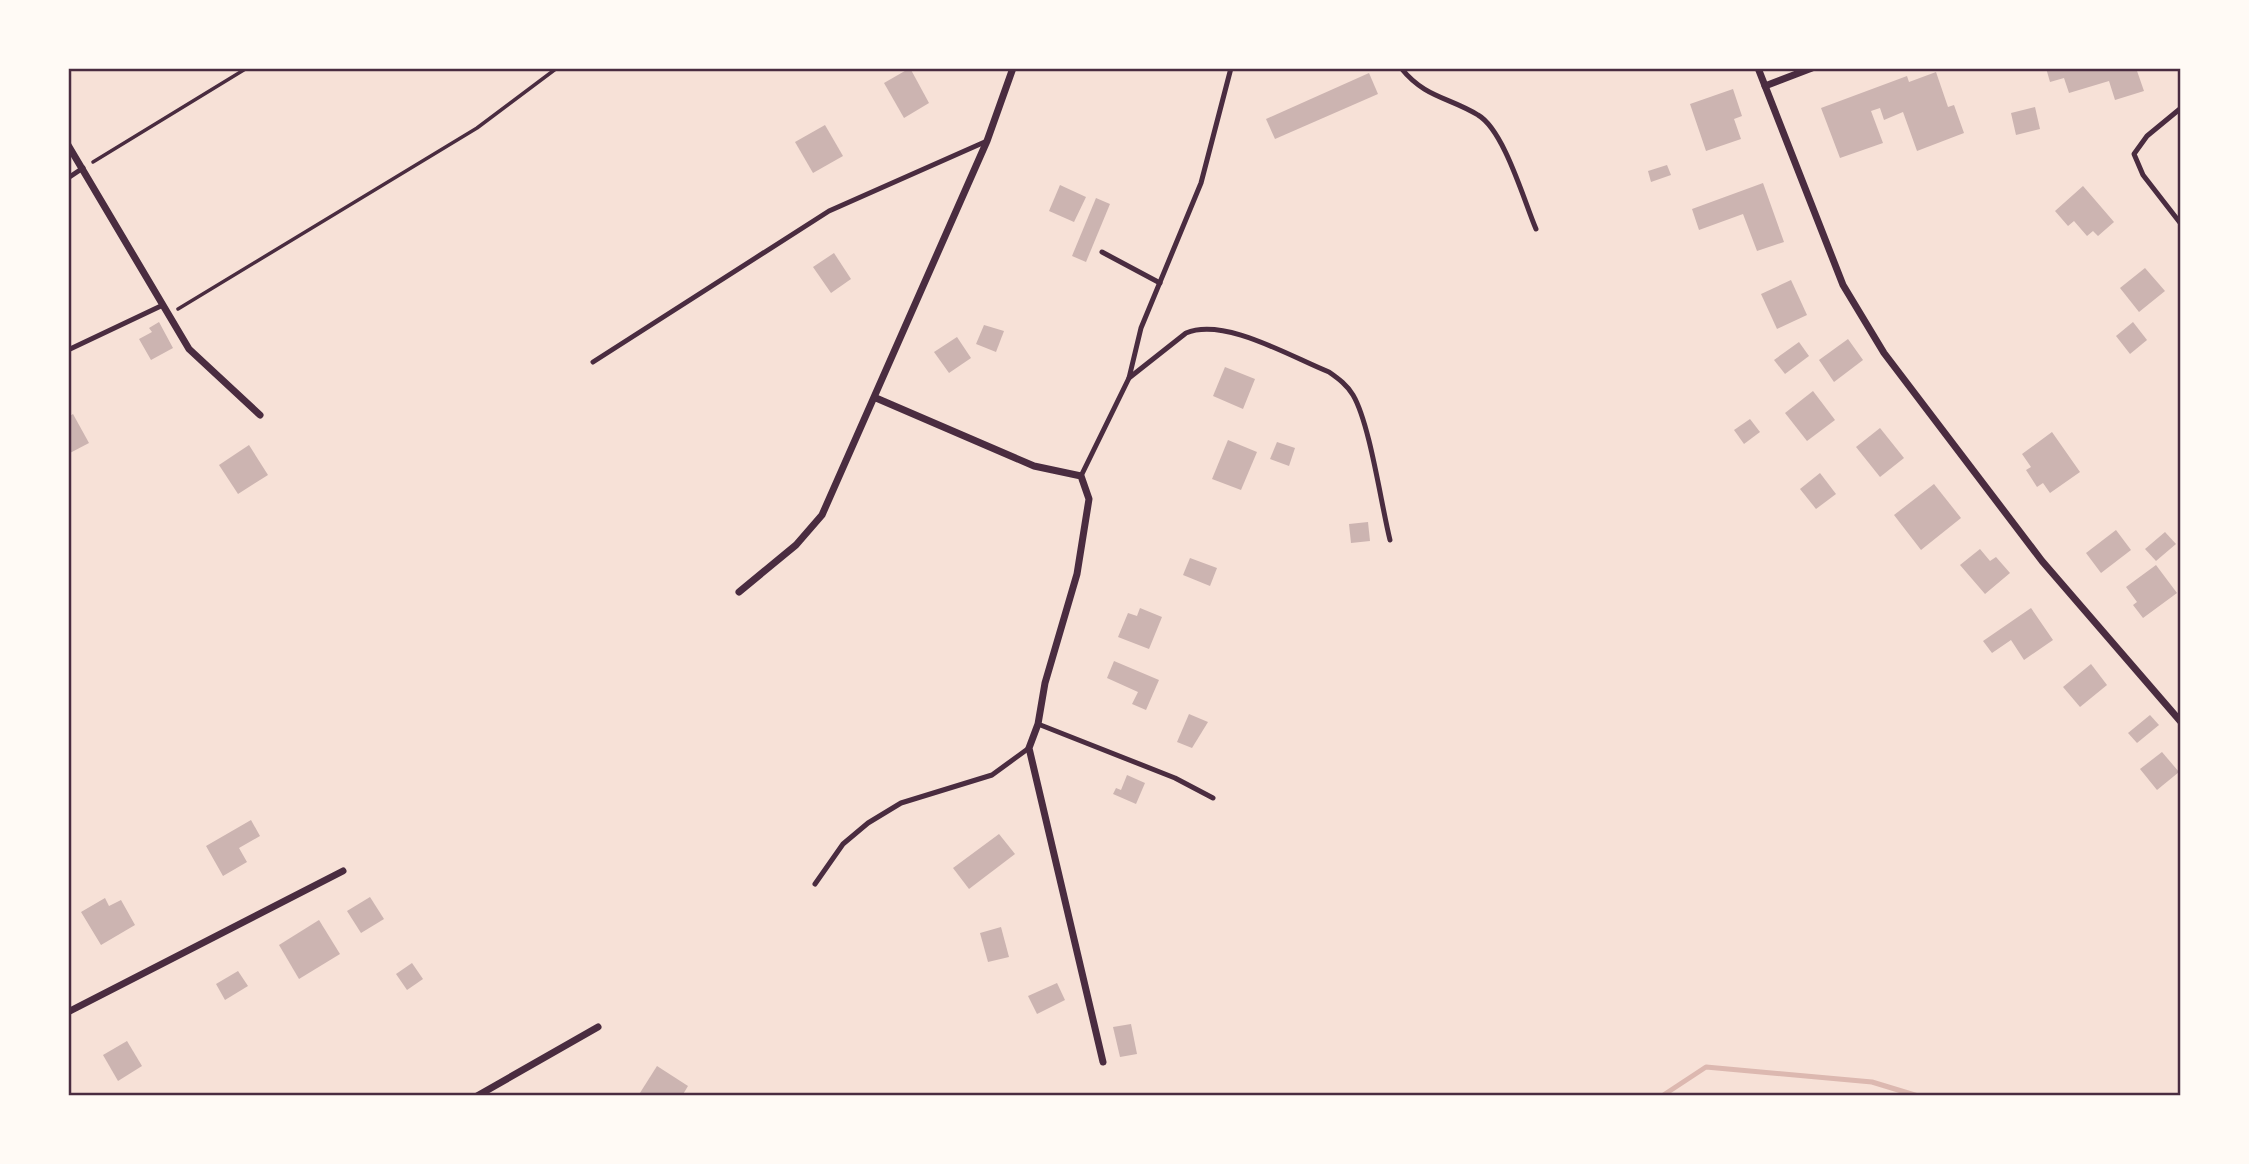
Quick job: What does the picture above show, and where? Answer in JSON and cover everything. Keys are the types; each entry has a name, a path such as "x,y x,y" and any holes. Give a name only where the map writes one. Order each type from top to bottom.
{"street":[{"path":"739,592 796,545 822,515 876,398 987,141 1013,68"},
{"path":"1758,68 1843,285 1884,353 2042,561 2181,722"},
{"path":"1765,86 1812,68"},
{"path":"68,145 189,349 260,415"},
{"path":"876,398 1034,466 1081,476 1089,499 1077,574 1045,683 1038,723 1028,748 1103,1062"},
{"path":"68,1012 343,871"},
{"path":"477,1096 598,1027"}],"lane":[{"path":"1081,476 1129,378 1142,328 1201,183 1231,68"},
{"path":"1401,68 1415,85 1481,116 1498,138 1536,229"},
{"path":"2181,108 2147,136 2134,155 2143,176 2181,224"},
{"path":"593,362 829,211 987,141"},
{"path":"68,178 83,168"},
{"path":"1102,252 1160,283"},
{"path":"68,350 163,304"},
{"path":"1129,378 1186,333 1210,327 1225,329 1329,372 1343,382 1354,397 1390,540"},
{"path":"1038,723 1175,778 1213,798"},
{"path":"815,884 844,844 868,823 901,803 992,775 1028,748"}],"path":[{"path":"83,168 247,68"},
{"path":"167,315 477,128 557,68"}],"building":[{"path":"910,68 929,103 904,118 884,83"},
{"path":"2046,68 2136,68 2144,91 2115,100 2109,81 2069,93 2064,78 2050,82"},
{"path":"1936,72 1948,107 1954,105 1964,133 1917,151 1903,112 1884,120 1880,108 1871,111 1883,143 1840,158 1821,108 1907,76 1909,82"},
{"path":"1369,73 1378,94 1275,139 1266,119"},
{"path":"1733,89 1742,116 1734,119 1741,139 1706,151 1690,104"},
{"path":"2035,107 2040,129 2016,135 2011,113"},
{"path":"825,125 843,156 813,173 795,142"},
{"path":"1667,165 1671,175 1651,182 1648,171"},
{"path":"1763,183 1784,242 1757,251 1743,214 1699,230 1692,209"},
{"path":"1060,185 1086,197 1074,222 1049,211"},
{"path":"2083,186 2114,222 2098,236 2093,231 2087,236 2074,221 2068,226 2055,211"},
{"path":"1096,198 1110,204 1086,262 1072,256"},
{"path":"834,253 851,279 831,293 813,267"},
{"path":"2145,268 2165,291 2139,312 2120,288"},
{"path":"1791,280 1807,315 1777,329 1761,294"},
{"path":"159,322 173,348 151,360 139,339 152,332 149,328"},
{"path":"2133,322 2147,340 2130,354 2116,336"},
{"path":"984,325 1004,331 996,352 976,344"},
{"path":"957,337 971,358 949,373 934,352"},
{"path":"1848,339 1863,360 1834,382 1819,360"},
{"path":"1799,342 1809,356 1785,374 1774,360"},
{"path":"1225,367 1255,379 1243,409 1213,396"},
{"path":"1813,391 1835,420 1807,441 1785,413"},
{"path":"73,414 89,443 68,454 68,417"},
{"path":"1750,419 1760,432 1744,444 1734,430"},
{"path":"1880,428 1904,458 1880,477 1856,447"},
{"path":"2052,432 2080,472 2050,493 2043,483 2037,487 2026,470 2031,467 2022,454"},
{"path":"1228,440 1257,452 1241,490 1212,479"},
{"path":"1277,442 1295,448 1289,466 1270,459"},
{"path":"249,445 268,475 238,494 219,465"},
{"path":"1820,473 1836,494 1816,509 1800,489"},
{"path":"1934,484 1961,518 1921,550 1894,515"},
{"path":"1368,522 1370,541 1351,543 1349,524"},
{"path":"2116,530 2131,550 2101,573 2086,553"},
{"path":"2165,532 2176,544 2156,561 2145,549"},
{"path":"1980,549 1990,561 1996,557 2010,573 1985,594 1960,565"},
{"path":"1190,558 1217,568 1210,586 1183,575"},
{"path":"2156,565 2177,593 2143,618 2133,605 2137,602 2126,587"},
{"path":"1140,608 1162,617 1149,649 1118,637 1128,613 1137,616"},
{"path":"2031,608 2053,640 2024,660 2011,640 1992,653 1983,641"},
{"path":"1114,661 1159,680 1146,710 1132,704 1138,692 1107,678"},
{"path":"2091,664 2107,685 2080,707 2063,687"},
{"path":"1189,714 1208,722 1192,748 1177,742"},
{"path":"2150,715 2159,725 2137,743 2128,733"},
{"path":"2162,752 2179,772 2157,790 2140,769"},
{"path":"1127,775 1145,783 1136,804 1113,794 1116,788 1121,790"},
{"path":"251,820 260,836 239,848 247,862 223,876 206,846"},
{"path":"999,834 1015,854 969,889 953,868"},
{"path":"370,897 384,919 361,933 347,911"},
{"path":"105,898 109,906 121,900 135,925 101,945 81,912"},
{"path":"319,920 340,954 299,979 279,945"},
{"path":"1001,927 1009,957 988,962 980,933"},
{"path":"412,963 423,979 407,990 396,974"},
{"path":"238,971 248,986 225,1000 216,984"},
{"path":"1057,983 1065,1000 1037,1014 1028,996"},
{"path":"1131,1024 1137,1054 1120,1057 1113,1027"},
{"path":"127,1041 142,1066 118,1081 103,1055"},
{"path":"657,1066 688,1086 682,1096 638,1096"}],"waterway":[{"path":"1662,1096 1706,1067 1872,1082 1918,1096"}]}
